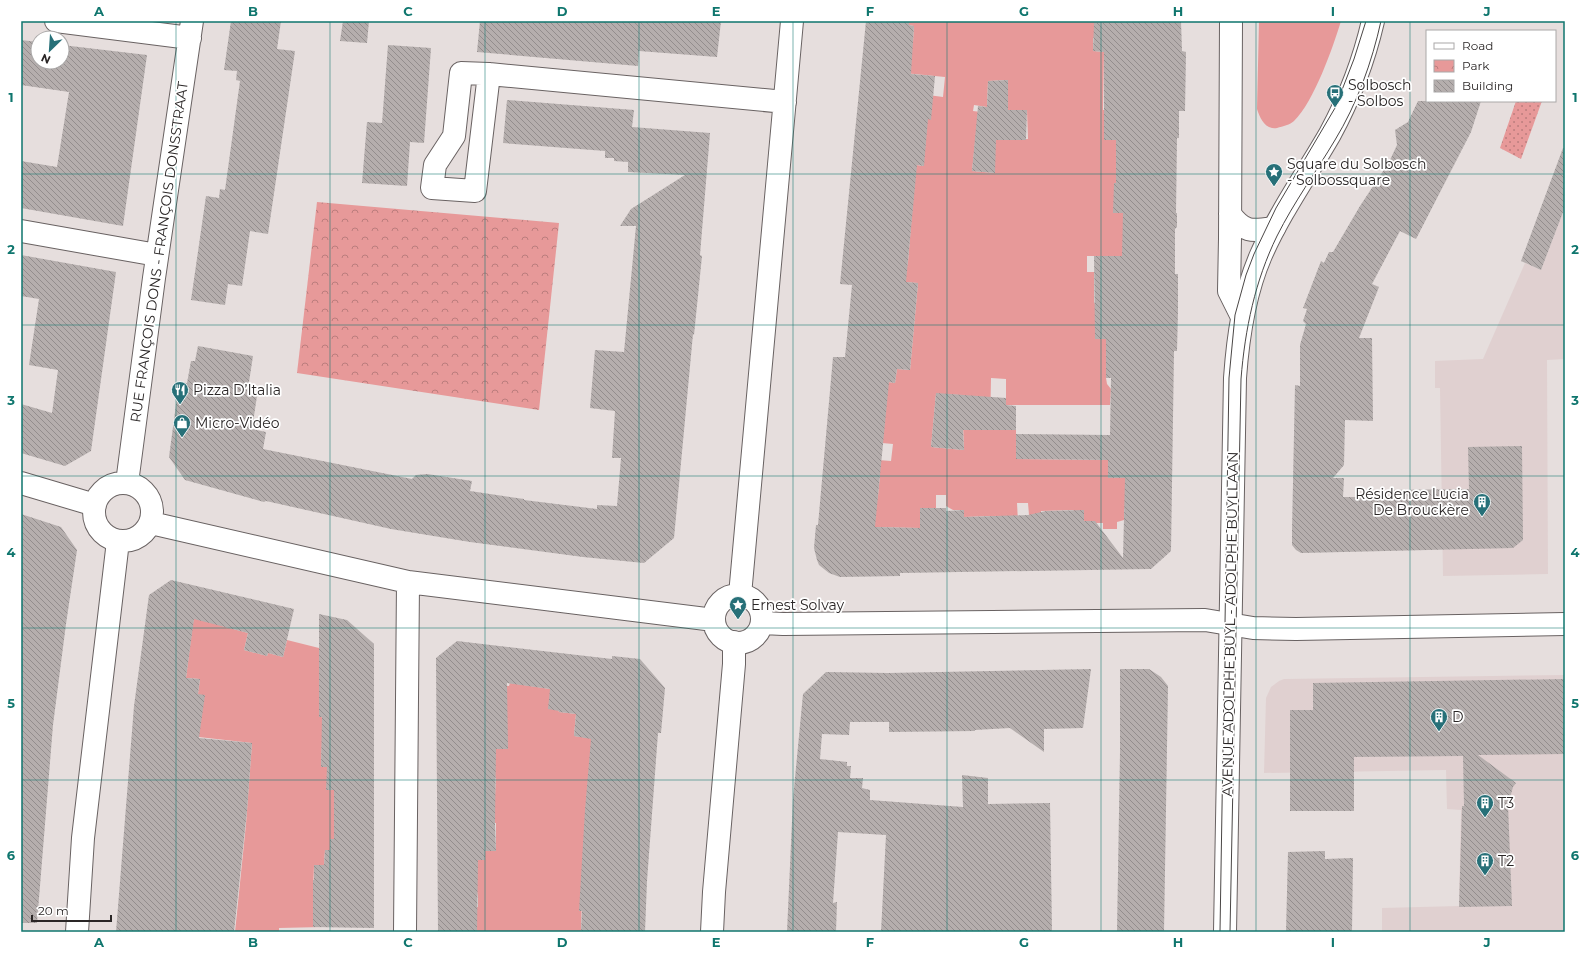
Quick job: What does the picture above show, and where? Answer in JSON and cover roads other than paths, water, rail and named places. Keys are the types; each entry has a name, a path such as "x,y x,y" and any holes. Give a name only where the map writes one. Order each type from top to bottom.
{"street":[{"path":"56,21 191,29"},
{"path":"740,595 792,21"},
{"path":"1231,21 1229,291 1242,317"},
{"path":"1242,317 1258,263 1274,228 1317,156 1343,107 1361,62 1373,21"},
{"name":"RUE FRANÇOIS DONS - FRANÇOIS DONSSTRAAT","path":"127,482 158,254 191,29"},
{"path":"489,74 475,191 432,188 435,165 454,136 460,73 489,74 785,102"},
{"path":"1230,214 1242,228 1256,230 1274,228"},
{"path":"21,231 158,254"},
{"name":"AVENUE ADOLPHE BUYL - ADOLPHE BUYLLAAN","path":"1225,932 1234,378 1242,317"},
{"path":"127,482 143,490 152,505 153,514 147,530 134,540 118,541 104,534 98,528 95,520 95,504 103,490 118,483 127,482"},
{"path":"21,483 95,504"},
{"path":"151,522 408,582 714,620"},
{"path":"77,932 83,838 118,541"},
{"path":"405,931 408,582"},
{"path":"740,595 750,598 758,604 762,613 762,623 758,632 752,638 743,642 734,642 724,638 717,630 714,620 716,610 721,601 730,596 740,595"},
{"path":"762,623 1205,620 1253,628 1565,624"},
{"path":"712,932 714,892 734,664 734,642"}],"tram line":[{"path":"1220,932 1229,378 1235,315 1246,275 1254,254 1276,208 1335,108 1354,59 1366,21"},
{"path":"1230,932 1241,379 1245,342 1252,306 1269,253 1291,211 1335,140 1350,112 1363,82 1381,21"}],"place":[{"name":"Solbosch - Solbos","path":"1335,108"},
{"name":"Square du Solbosch - Solbossquare","path":"1274,187"},
{"name":"Pizza D’Italia","path":"180,405"},
{"name":"Micro-Vidéo","path":"182,438"},
{"name":"Résidence Lucia De Brouckère","path":"1482,517"},
{"name":"Ernest Solvay","path":"738,620"},
{"name":"D","path":"1439,732"},
{"name":"T3","path":"1485,818"},
{"name":"T2","path":"1485,876"}]}
